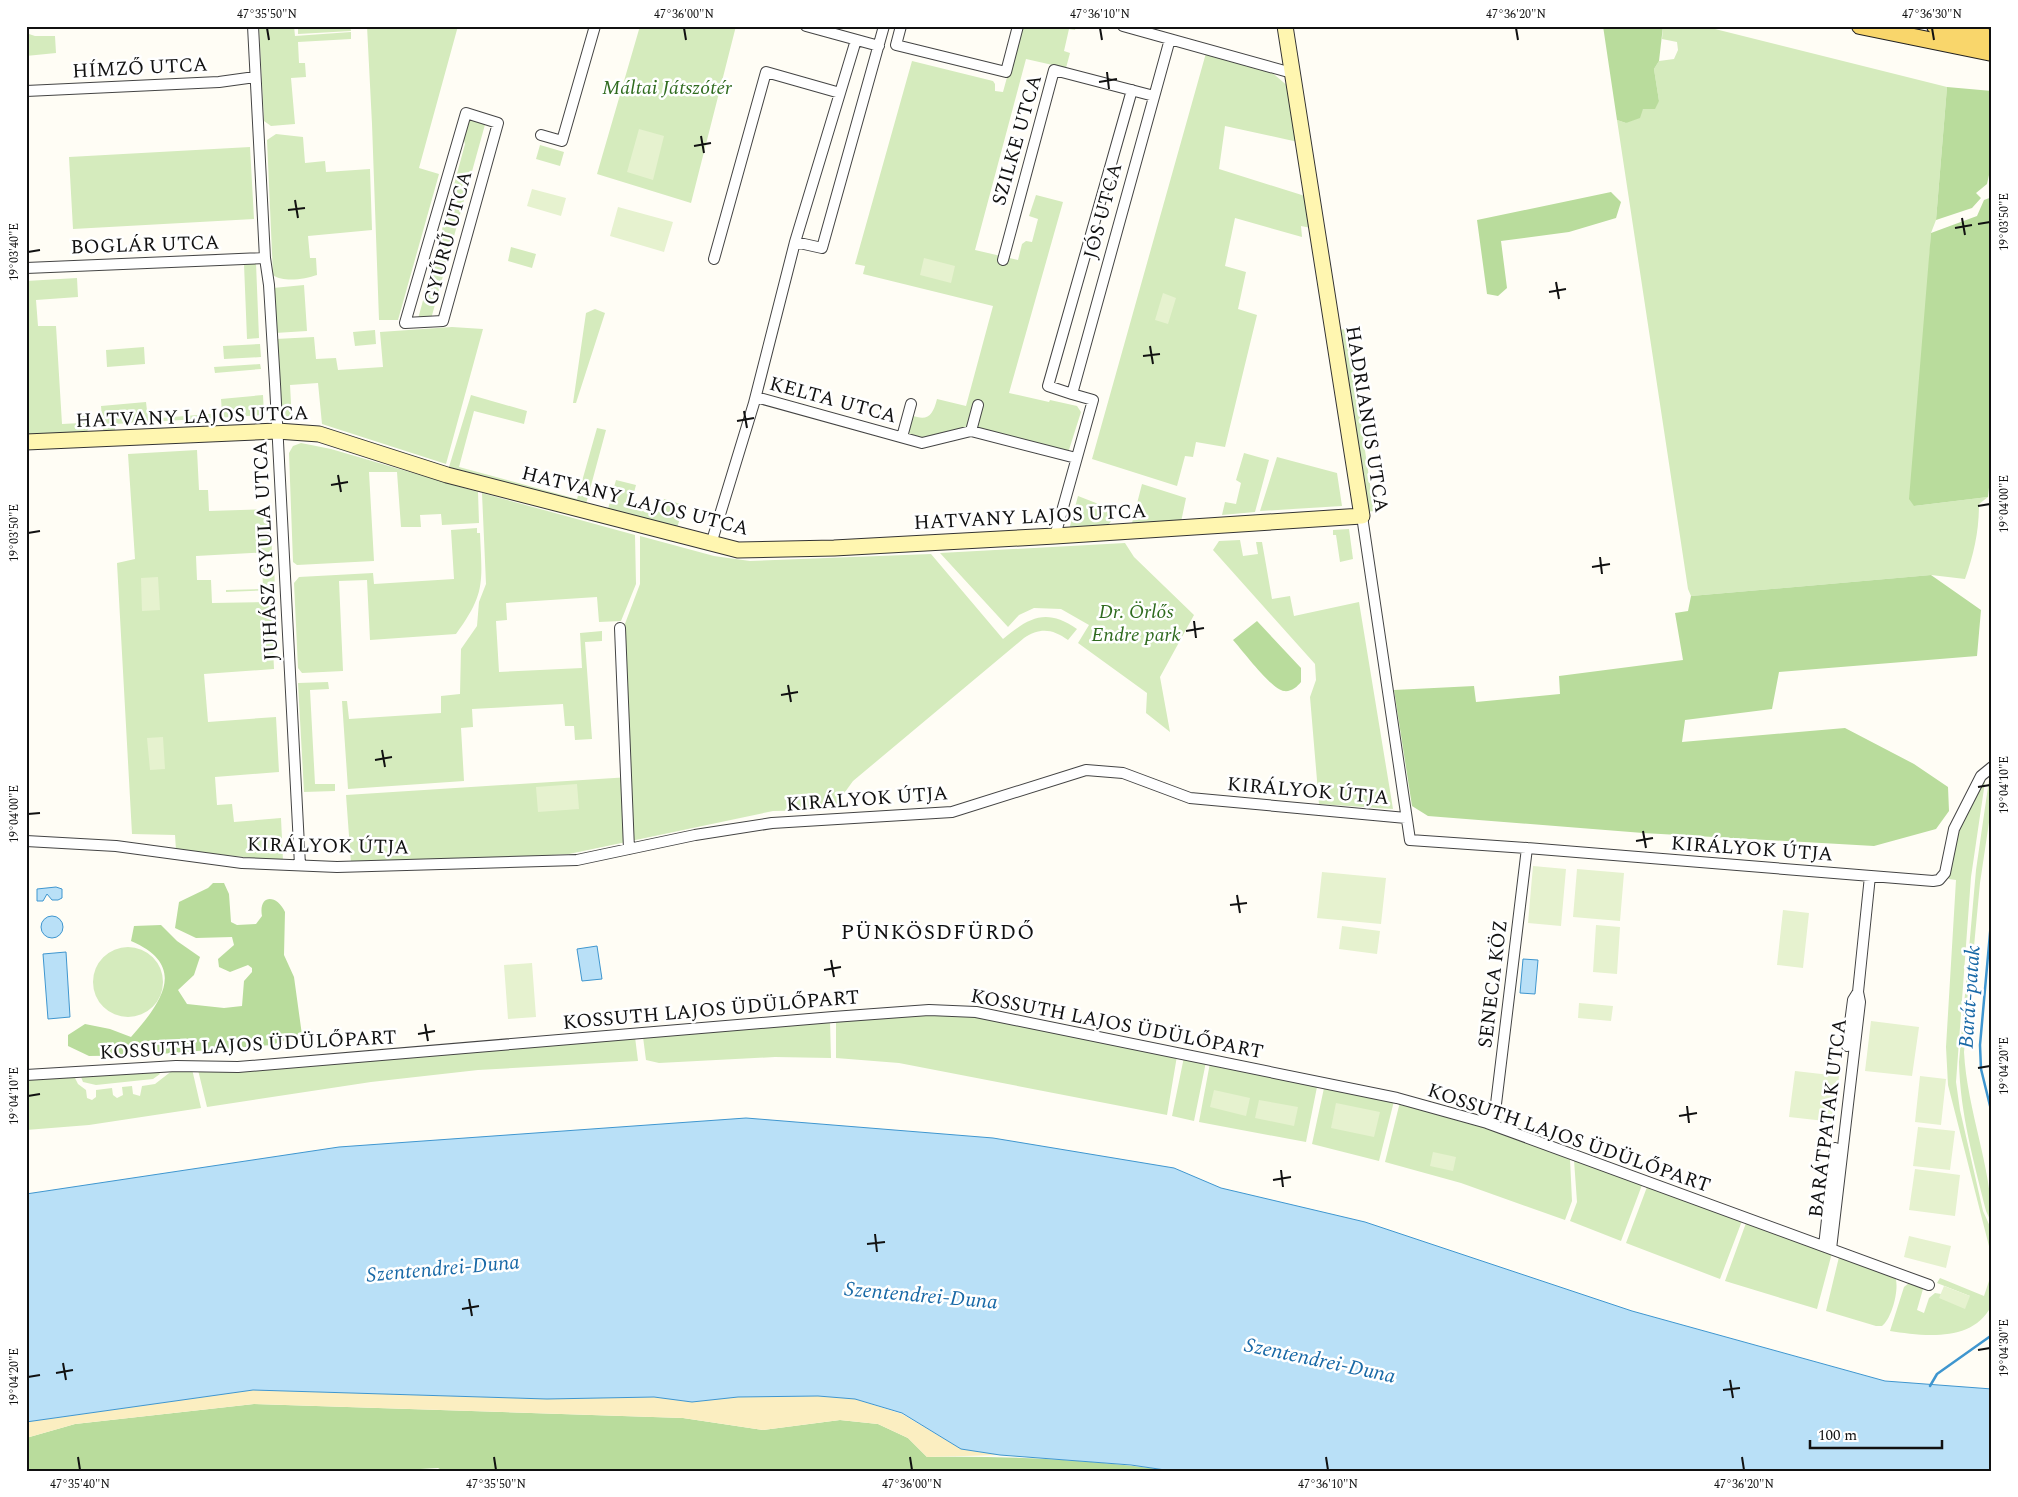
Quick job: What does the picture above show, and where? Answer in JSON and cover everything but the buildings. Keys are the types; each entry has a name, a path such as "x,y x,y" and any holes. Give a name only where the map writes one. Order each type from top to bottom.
{"main road":[{"path":"1860,26 1992,53"},
{"path":"1935,26 1992,38"}],"street":[{"name":"JUHÁSZ GYULA UTCA","path":"253,26 300,865"},
{"path":"541,135 562,141 595,26"},
{"path":"806,26 879,46"},
{"path":"796,242 822,248 884,26"},
{"path":"901,26 896,45 1006,72 1018,26"},
{"path":"1123,26 1292,73"},
{"name":"HADRIANUS UTCA","path":"1285,26 1362,516 1406,818"},
{"name":"JÓS UTCA","path":"1072,394 1170,39"},
{"path":"712,544 756,397 796,242 856,40"},
{"name":"SZILKE UTCA","path":"1003,260 1054,70 1154,96"},
{"path":"714,259 766,72 840,93"},
{"name":"HÍMZŐ UTCA","path":"26,91 219,82 255,78"},
{"name":"JÓS UTCA","path":"1055,536 1093,400 1048,386 1132,90"},
{"name":"GYŰRŰ UTCA","path":"466,113 498,123 443,321 405,322 446,181 466,113"},
{"name":"BOGLÁR UTCA","path":"26,268 265,258"},
{"name":"KELTA UTCA","path":"756,397 922,443 971,431 1076,458"},
{"name":"KELTA UTCA","path":"902,437 911,404"},
{"path":"971,431 978,405"},
{"name":"HATVANY LAJOS UTCA","path":"26,442 277,431 319,434 447,475 712,544 751,550 1055,536 1362,516"},
{"path":"620,628 629,849"},
{"name":"KIRÁLYOK ÚTJA","path":"26,841 116,846 242,863 300,865 368,867 578,860 695,835 772,823 952,812 1086,770 1123,773 1190,798 1406,818 1410,840 1939,880 1948,867 1954,830 1981,776 1991,767"},
{"name":"SENECA KÖZ","path":"1487,1123 1496,1104 1526,848"},
{"name":"BARÁTPATAK UTCA","path":"1827,1248 1853,1000 1858,992 1870,876"},
{"name":"KOSSUTH LAJOS ÜDÜLŐPART","path":"26,1075 176,1066 238,1067 842,1016 957,1011 994,1015 1397,1098 1487,1123 1929,1284"}],"green space":[{"path":"259,26 294,26 295,36 351,32 351,39 298,42 299,63 305,63 306,77 291,78 295,124 271,126 264,121"},
{"path":"298,26 350,26 351,31 298,34"},
{"path":"367,26 458,26 419,168 439,174 398,320 379,320"},
{"name":"Máltai Játszótér","path":"640,26 736,26 691,203 597,174"},
{"path":"1021,26 1076,26 1075,30 1069,29 1064,51 1070,53 1066,68 1026,59 975,250 1018,260 1022,244 1026,241 1032,242 1038,219 1029,216 1036,195 1063,202 1009,393 1077,406 1081,412 1068,453 968,427 926,439 911,436 906,430 911,415 922,418 929,416 934,409 937,399 966,406 993,306 863,274 865,266 855,264 912,61 993,81 995,91 1003,92"},
{"path":"1603,26 1663,26 1659,61 1654,69 1659,101 1655,109 1643,109 1640,118 1626,123 1617,120"},
{"path":"1663,26 1703,26 1947,87 1936,220 1931,233 1914,506 1988,497 1979,504 1975,542 1965,579 1931,575 1691,596 1688,589 1617,120 1626,123 1643,109 1659,101 1654,69 1659,61 1674,59 1678,50 1677,42 1662,39"},
{"path":"26,33 35,36 55,36 56,53 26,56"},
{"path":"1206,53 1269,70 1290,88 1298,142 1225,126 1219,169 1305,196 1311,228 1301,226 1302,237 1235,218 1225,266 1246,272 1238,309 1257,315 1225,447 1196,442 1193,457 1185,456 1177,486 1092,459"},
{"path":"1947,87 1992,91 1989,175 1987,184 1976,193 1981,198 1972,208 1936,220"},
{"path":"466,118 486,121 431,319 418,319 465,144 462,134"},
{"path":"639,129 664,136 653,180 627,172"},
{"path":"276,134 303,137 305,163 325,161 326,172 370,169 372,230 308,236 310,258 316,258 317,275 307,278 289,280 273,275 267,140"},
{"path":"540,145 564,152 560,166 536,159"},
{"path":"250,147 254,219 73,229 69,157"},
{"path":"532,189 566,198 561,216 527,206"},
{"path":"1611,192 1621,202 1616,218 1569,232 1501,241 1507,288 1498,296 1487,294 1477,220"},
{"path":"1992,197 1992,459 1988,497 1914,506 1909,499 1931,233 1977,216 1984,200"},
{"path":"618,207 673,222 664,252 610,236"},
{"path":"511,247 536,254 532,268 508,261"},
{"path":"924,258 955,266 951,283 920,275"},
{"path":"256,263 259,338 247,339 244,264"},
{"path":"77,278 78,297 36,300 38,326 56,326 62,424 81,423 81,416 86,416 90,423 88,430 81,437 26,439 26,281"},
{"path":"304,285 307,331 275,333 273,288"},
{"path":"1163,293 1176,298 1168,324 1155,320"},
{"path":"595,309 605,313 576,403 573,403 586,313"},
{"path":"452,327 483,329 446,464 322,424 318,383 290,385 292,421 285,418 282,412 276,339 314,337 316,359 336,358 338,370 383,367 380,332"},
{"path":"1347,329 1374,511 1366,512 1338,330"},
{"path":"375,330 376,344 355,346 353,332"},
{"path":"260,344 261,357 224,359 223,346"},
{"path":"144,347 145,364 107,367 106,350"},
{"path":"260,364 261,369 215,373 214,367"},
{"path":"263,395 264,415 115,424 115,433 103,430 101,406 146,402 148,419 222,413 221,399"},
{"path":"471,395 527,411 524,424 474,411 459,467 577,499 597,428 606,430 586,504 449,467"},
{"path":"301,443 331,449 478,492 479,523 442,525 441,514 420,515 421,527 401,527 397,472 369,472 374,561 297,565 293,562 289,453 293,446"},
{"path":"197,450 199,490 208,490 209,511 270,509 272,552 196,556 197,580 211,580 212,603 271,602 274,669 204,674 208,722 276,717 279,772 215,777 217,805 232,804 234,822 281,818 283,861 176,850 175,835 132,834 117,563 135,559 128,454"},
{"path":"1244,453 1269,460 1255,512 1222,515 1225,502 1236,504 1241,483 1236,480"},
{"path":"1277,457 1337,473 1342,506 1260,511"},
{"path":"616,480 636,485 631,504 660,512 664,499 684,505 677,528 608,509"},
{"path":"1142,484 1186,498 1181,522 1132,523"},
{"path":"482,493 635,535 636,584 621,621 599,622 597,597 506,603 507,620 496,621 499,672 582,668 580,633 602,631 602,641 585,642 592,739 575,740 574,726 565,726 563,704 472,709 473,727 461,728 464,781 348,789 342,701 347,701 349,719 441,713 441,696 460,694 461,649 477,626 479,602 486,584"},
{"path":"1078,496 1096,503 1113,515 1111,521 1102,528 1069,530"},
{"path":"477,528 477,533 480,533 480,586 473,608 456,634 370,640 367,580 339,581 343,671 302,673 298,668 294,583 299,577 373,573 374,584 454,579 451,530"},
{"path":"1349,529 1353,559 1340,562 1336,535 1333,535 1333,530"},
{"path":"640,536 714,556 750,561 931,554 1003,639 1022,625 1038,618 1056,619 1066,622 1077,629 1068,640 1046,631 1036,632 1024,638 853,781 832,810 773,811 569,854 433,862 351,863 346,795 630,777 623,629 640,584"},
{"path":"1240,540 1243,556 1258,554 1256,542 1262,542 1272,599 1290,596 1294,616 1359,602 1393,809 1319,804 1310,697 1316,680 1315,664 1213,550 1219,541"},
{"name":"Dr. Örlős Endre park","path":"1125,543 1134,557 1194,615 1160,677 1170,732 1146,713 1147,693 1078,643 1089,625 1061,609 1034,608 1019,615 1008,627 940,553"},
{"path":"262,563 274,563 275,590 226,592 226,590 263,589"},
{"path":"1931,575 1981,610 1977,656 1779,672 1772,709 1685,720 1682,742 1845,728 1914,764 1948,787 1949,811 1936,829 1874,846 1643,833 1428,816 1412,806 1394,690 1474,686 1476,702 1560,694 1559,676 1683,660 1675,613 1688,611 1691,596"},
{"path":"158,577 160,610 142,611 141,578"},
{"path":"1257,621 1301,668 1301,682 1291,690 1284,691 1272,684 1233,640"},
{"path":"328,682 329,689 310,690 315,784 335,784 335,791 304,792 298,683"},
{"path":"163,737 165,769 150,770 147,738"},
{"path":"1992,772 1992,802 1980,883 1964,1052 1966,1074 1988,1182 1992,1224 1986,1211 1968,1137 1962,1100 1959,1062 1976,870 1989,780"},
{"path":"1986,775 1971,877 1956,1082 1960,1110 1983,1211 1992,1231 1992,1258 1948,1085 1946,1047 1956,880 1949,879 1947,876 1955,834"},
{"path":"577,784 579,809 538,812 536,787"},
{"path":"1533,866 1566,869 1561,926 1528,923"},
{"path":"1577,869 1624,873 1620,921 1573,917"},
{"path":"1322,872 1386,878 1381,924 1317,918"},
{"path":"213,883 224,883 229,894 231,922 237,925 256,924 262,916 265,900 273,900 282,906 285,912 284,955 294,977 302,1035 271,1045 148,1055 89,1056 68,1046 68,1035 85,1024 110,1029 131,1037 152,1011 164,986 164,973 160,962 149,951 131,941 134,926 161,925 177,941 200,957 194,975 178,990 187,1004 224,1008 242,1006 244,981 252,972 252,968 248,965 230,972 219,967 218,959 234,945 232,937 196,938 175,928 179,902 208,888"},
{"path":"1783,910 1809,913 1803,968 1777,965"},
{"path":"1596,925 1620,927 1617,974 1593,972"},
{"path":"1342,926 1380,931 1377,954 1339,949"},
{"path":"135,947 148,953 157,962 161,968 163,982 161,996 153,1007 142,1015 121,1017 114,1015 103,1007 95,996 93,975 95,968 103,957 114,949"},
{"path":"532,963 536,1017 508,1019 504,965"},
{"path":"1579,1003 1613,1006 1611,1021 1578,1018"},
{"path":"947,1014 966,1015 1177,1056 1167,1115 899,1063 836,1058 836,1020"},
{"path":"830,1021 831,1058 775,1057 659,1063 646,1060 643,1037"},
{"path":"1871,1021 1919,1027 1912,1076 1865,1071"},
{"path":"635,1037 638,1061 478,1070 371,1082 207,1107 198,1070 218,1072 256,1071"},
{"path":"1184,1057 1206,1062 1194,1121 1172,1116"},
{"path":"1210,1063 1317,1087 1306,1142 1199,1122"},
{"path":"192,1069 201,1108 89,1125 26,1130 26,1079 74,1076 78,1084 86,1090 87,1098 92,1100 96,1097 96,1090 112,1088 113,1095 117,1098 123,1095 122,1087 132,1086 133,1094 140,1096 142,1086 155,1084 173,1070"},
{"path":"158,1071 160,1074 153,1079 96,1085 83,1082 81,1077"},
{"path":"1795,1071 1839,1076 1834,1122 1789,1117"},
{"path":"1920,1076 1946,1079 1941,1125 1915,1122"},
{"path":"1324,1088 1394,1101 1379,1161 1312,1144"},
{"path":"1214,1090 1250,1098 1246,1116 1210,1107"},
{"path":"1259,1100 1298,1107 1294,1126 1255,1118"},
{"path":"1400,1102 1483,1126 1570,1159 1572,1201 1565,1220 1461,1183 1385,1162"},
{"path":"1336,1103 1380,1112 1374,1137 1331,1128"},
{"path":"1918,1127 1955,1131 1950,1170 1913,1166"},
{"path":"1433,1152 1456,1157 1453,1171 1430,1166"},
{"path":"1574,1160 1642,1185 1621,1241 1570,1221 1577,1202"},
{"path":"1915,1169 1960,1175 1955,1216 1909,1210"},
{"path":"1647,1187 1742,1221 1720,1279 1626,1243"},
{"path":"1746,1223 1832,1253 1817,1309 1725,1281"},
{"path":"1909,1236 1951,1246 1946,1268 1904,1257"},
{"path":"1839,1257 1895,1277 1896,1295 1894,1303 1889,1317 1882,1326 1876,1326 1826,1311"},
{"path":"1992,1272 1993,1294 1991,1306 1983,1318 1972,1326 1960,1331 1931,1335 1890,1331 1904,1287 1909,1283 1918,1283 1923,1289 1917,1310 1924,1313 1929,1298 1935,1293 1941,1294 1940,1298 1970,1296 1937,1283 1940,1278 1984,1296"},
{"path":"1944,1286 1970,1296 1965,1309 1939,1298"},
{"path":"254,1404 683,1418 763,1430 840,1420 878,1424 908,1438 927,1457 1050,1459 1172,1471 444,1471 438,1468 385,1471 26,1471 26,1438 75,1424"}],"sand":[{"path":"253,1390 547,1399 654,1397 692,1402 738,1397 818,1396 855,1399 902,1414 961,1449 1000,1455 927,1457 908,1438 878,1424 840,1420 763,1430 683,1418 254,1404 75,1424 26,1438 26,1422"}],"water":[{"path":"56,887 62,889 62,898 52,900 47,894 43,901 37,901 37,889"},
{"path":"52,916 60,919 63,927 60,935 52,938 44,935 41,927 44,919"},
{"path":"597,946 602,979 582,981 577,949"},
{"path":"66,952 70,1017 48,1019 43,954"},
{"path":"1523,959 1538,960 1535,994 1520,993"},
{"name":"Szentendrei-Duna","path":"746,1118 993,1138 1174,1168 1221,1188 1365,1222 1632,1311 1885,1381 1992,1389 1992,1471 1172,1471 1131,1465 1000,1455 961,1449 902,1413 855,1399 818,1396 738,1397 692,1402 654,1397 547,1399 253,1390 26,1422 26,1194 339,1147"}],"waterway":[{"name":"Barát-patak","path":"1992,911 1980,1045 1981,1069 1992,1114"},
{"name":"Barát-patak","path":"1930,1386 1937,1374 1992,1335"}],"district":[{"name":"PÜNKÖSDFÜRDŐ","path":"938,933"}]}
